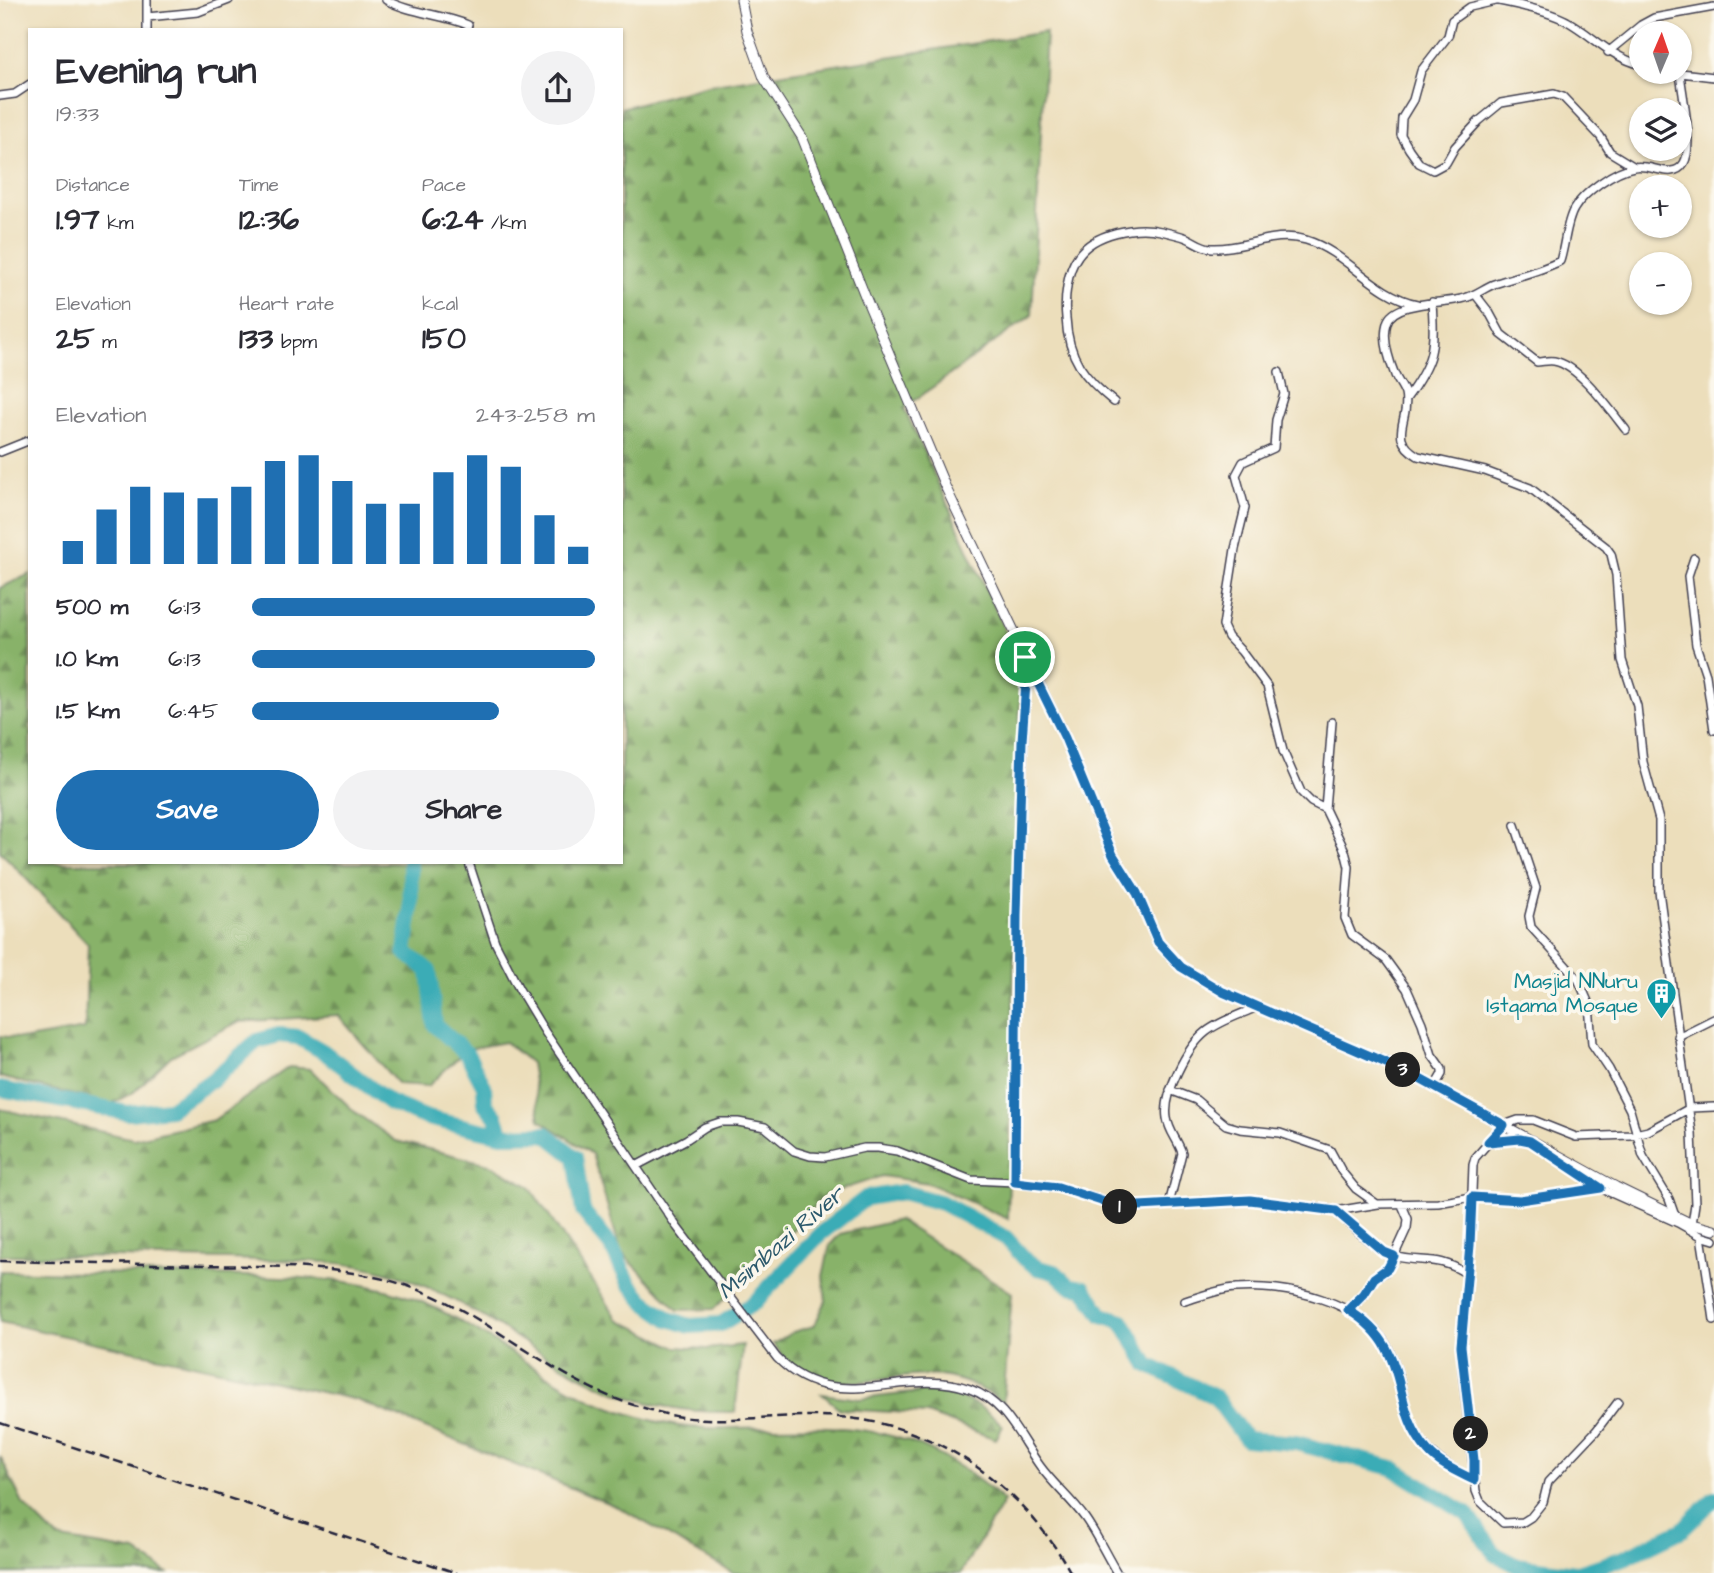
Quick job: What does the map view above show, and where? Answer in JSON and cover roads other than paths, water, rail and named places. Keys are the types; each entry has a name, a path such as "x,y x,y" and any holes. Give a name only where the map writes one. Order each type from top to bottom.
{"street":[{"path":"147,28 148,0"},
{"path":"148,17 198,12 229,0"},
{"path":"386,0 401,7 437,14 468,25"},
{"path":"741,0 747,31 764,78 802,137 864,296 941,476 1065,738 1113,855 1137,893 1158,942 1171,959 1200,980 1255,1008 1365,1053 1435,1086 1616,1187 1692,1224 1714,1230"},
{"path":"1629,60 1608,52 1600,42 1564,20 1523,6 1494,0 1470,7 1452,20 1448,36 1419,75 1413,100 1402,118 1400,132 1419,163 1433,170 1442,166 1479,121 1501,103 1554,94 1563,97 1600,135 1610,152 1634,167"},
{"path":"1608,52 1641,24 1654,18 1714,8"},
{"path":"1692,74 1714,77"},
{"path":"1406,398 1387,351 1387,321 1390,315 1421,304 1458,300 1560,261 1573,209 1613,174 1634,167 1648,166 1675,172 1685,161 1688,143 1678,84"},
{"path":"0,96 15,94 28,85"},
{"path":"1114,402 1086,378 1075,362 1066,317 1066,296 1073,266 1083,250 1093,243 1123,232 1149,229 1177,234 1212,248 1269,238 1306,240 1334,253 1394,296 1421,304"},
{"path":"1475,294 1501,334 1537,362 1553,361 1570,369 1595,393 1626,430"},
{"path":"1432,302 1434,331 1430,362 1406,398 1401,436 1408,450 1418,456 1499,475 1530,488 1606,547 1611,554 1619,597 1622,660 1637,706 1643,762 1659,820 1660,891 1678,1037 1690,1108 1695,1204 1692,1224"},
{"path":"1279,372 1284,394 1276,420 1274,449 1243,462 1236,475 1245,508 1235,549 1223,626 1228,637 1267,687 1283,751 1301,792 1311,802 1325,809"},
{"path":"0,452 28,441"},
{"path":"1694,558 1688,576 1696,645 1706,675 1714,730"},
{"path":"1015,1182 1015,1010 1022,741 1027,668 1025,657"},
{"path":"1332,722 1325,809 1340,839 1349,867 1345,918 1347,926 1352,935 1386,960 1407,989 1432,1055 1442,1069 1435,1086"},
{"path":"1515,825 1536,888 1529,916 1531,927 1578,979 1589,1004 1592,1044 1609,1069 1630,1110 1643,1156 1670,1199 1675,1216"},
{"path":"469,864 488,925 519,989 545,1032 677,1227 788,1369 824,1385 859,1389 930,1381 971,1389 985,1396 1011,1419 1039,1465 1090,1526 1117,1573"},
{"path":"1169,1204 1182,1153 1168,1126 1166,1108 1170,1090 1198,1039 1208,1030 1255,1008"},
{"path":"1678,1037 1714,1019"},
{"path":"1170,1090 1196,1100 1226,1125 1280,1133 1329,1150 1356,1189 1378,1204"},
{"path":"1618,1402 1596,1431 1548,1482 1539,1508 1523,1522 1503,1523 1480,1501 1474,1480 1461,1346 1475,1158 1504,1125 1525,1119 1576,1137 1637,1135 1675,1118 1690,1108 1714,1107"},
{"path":"636,1166 705,1127 720,1122 738,1122 765,1127 794,1151 810,1156 825,1157 864,1148 897,1151 971,1180 1058,1187 1120,1207 1258,1200 1336,1211 1378,1204 1438,1203 1472,1197 1520,1200 1601,1188"},
{"path":"1488,1142 1520,1139 1530,1141 1601,1188 1678,1223 1701,1237 1714,1240"},
{"path":"1348,1310 1364,1294 1374,1278 1388,1268 1407,1228 1408,1219 1402,1205"},
{"path":"1336,1211 1384,1252 1394,1256 1441,1260 1467,1274"},
{"path":"1701,1237 1714,1320"},
{"path":"1185,1301 1216,1291 1255,1288 1301,1294 1348,1310 1378,1333 1389,1350 1406,1410 1427,1450 1442,1463 1474,1480"}],"waterway":[{"path":"410,864 411,909 405,952 429,971 435,1025 467,1054 484,1086 485,1104 496,1117 502,1135"},
{"name":"Msimbazi River","path":"0,1089 128,1113 170,1109 212,1080 257,1041 279,1035 298,1037 324,1052 390,1103 427,1118 502,1135 546,1134 575,1157 583,1211 611,1246 629,1283 644,1301 669,1319 690,1326 721,1324 754,1303 820,1234 866,1198 902,1192 942,1203 1006,1238 1025,1259 1038,1268 1055,1272 1070,1286 1084,1288 1102,1315 1122,1321 1148,1365 1215,1397 1246,1439 1296,1443 1393,1468 1467,1514 1495,1554 1516,1565 1575,1573"},
{"name":"Msimbazi River","path":"1578,1573 1624,1558 1682,1530 1714,1499"}],"railway":[{"path":"0,1261 289,1267 371,1276 424,1292 452,1305 584,1385 656,1411 681,1417 716,1419 821,1416 861,1420 898,1428 934,1442 967,1460 998,1483 1050,1540 1071,1573"},
{"path":"0,1423 457,1573"}],"place":[{"name":"Masjid NNuru Istqama Mosque","path":"1661,1020"}]}
